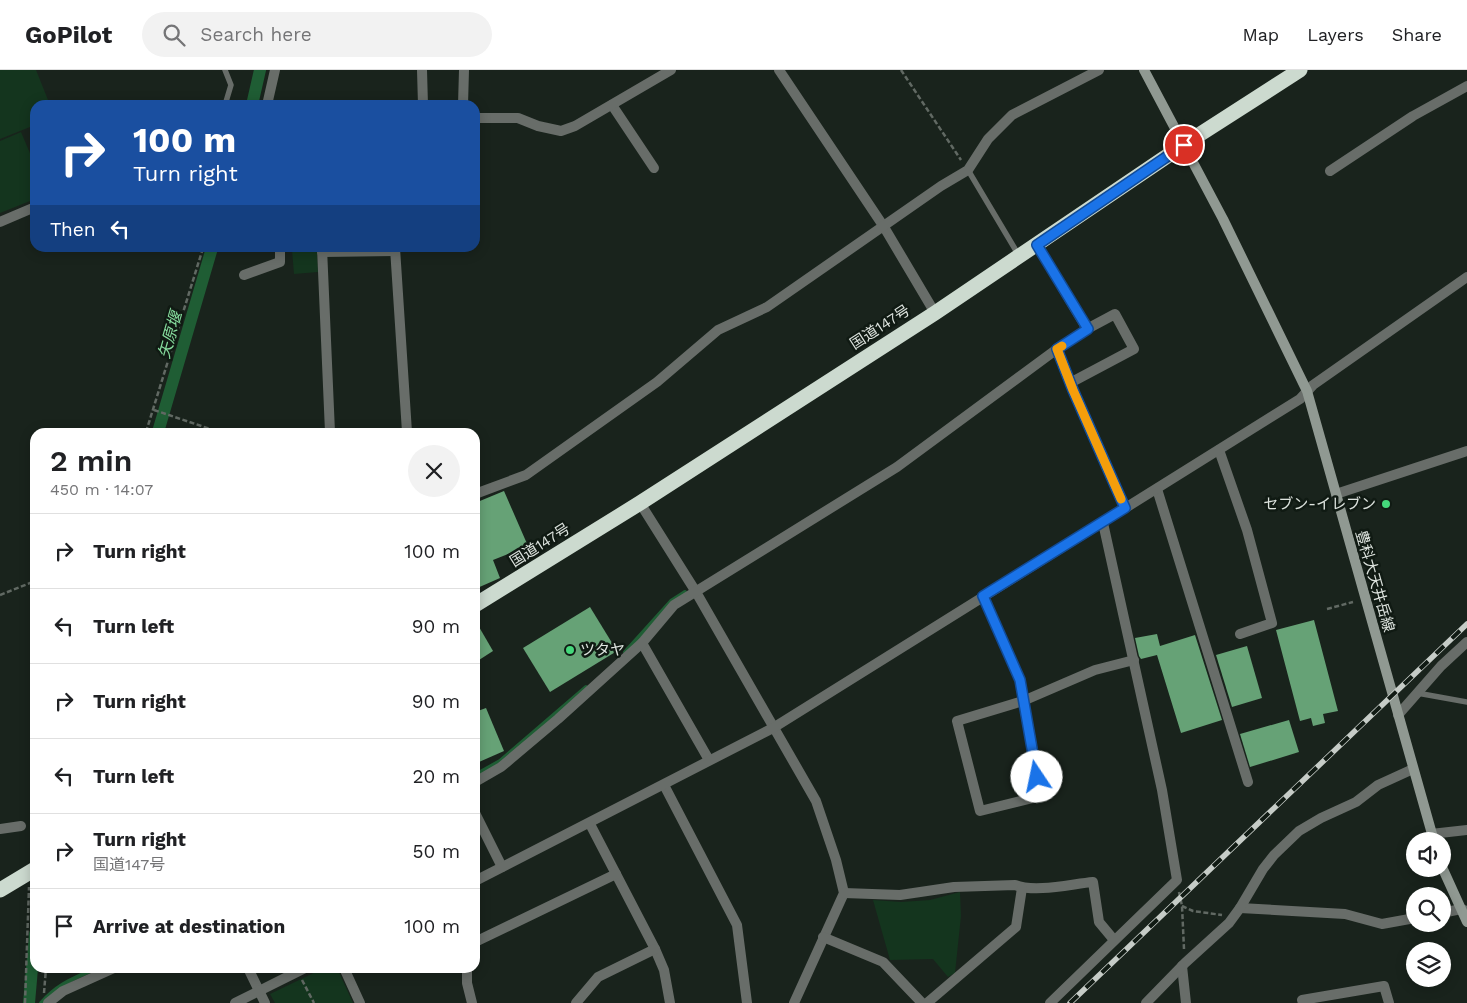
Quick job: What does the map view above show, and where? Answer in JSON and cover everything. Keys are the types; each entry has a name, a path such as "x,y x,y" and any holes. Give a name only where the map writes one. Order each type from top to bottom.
{"highway":[{"name":"国道147号","path":"480,602 640,503 934,313 1298,70"},
{"path":"0,890 30,872"}],"main road":[{"name":"豊科大天井岳線","path":"1144,70 1251,275 1307,391 1430,832"},
{"path":"1447,877 1464,910 1467,922"}],"street":[{"path":"268,100 275,70"},
{"path":"422,70 423,100"},
{"path":"463,100 464,70"},
{"path":"480,118 518,118 538,126 561,131 576,126 672,70"},
{"path":"780,70 884,227 934,313"},
{"path":"480,492 526,475 657,382 718,330 767,307 941,186 968,170 988,140 1012,115 1098,70"},
{"path":"1330,171 1413,116 1467,86"},
{"path":"612,105 654,168"},
{"path":"0,222 30,209"},
{"path":"1037,245 1088,329"},
{"path":"244,275 280,262 280,252"},
{"path":"322,252 330,428"},
{"path":"395,252 407,428"},
{"path":"480,878 590,824 773,728 1300,399 1307,391 1467,277"},
{"path":"480,779 501,767 558,719 642,643 674,605 897,467 1057,349 1115,314 1134,349 1070,383"},
{"path":"1057,349 1125,508"},
{"path":"1219,450 1247,530 1272,623 1240,634"},
{"path":"1336,494 1467,451"},
{"path":"1157,489 1248,782"},
{"path":"640,503 696,592 816,801 836,860 844,893 794,1003"},
{"path":"1050,1003 1177,880 1162,790 1102,523"},
{"path":"983,596 1020,680 1023,701 1040,796 980,811 957,721 1023,701 1095,670 1134,660"},
{"path":"1398,715 1441,666 1467,642"},
{"path":"642,643 710,760"},
{"path":"1146,1003 1234,917 1274,855 1298,831 1356,802 1378,785 1413,769"},
{"path":"664,785 737,924 748,1003"},
{"path":"480,823 502,867"},
{"path":"590,824 655,949 664,970 670,1003"},
{"path":"0,830 21,826"},
{"path":"1451,834 1467,830"},
{"path":"480,940 616,874"},
{"path":"844,893 900,895 954,887 1015,886 1040,888 1092,882 1099,922 1114,940"},
{"path":"927,1003 1016,927 1022,888"},
{"path":"1240,908 1345,914 1382,924 1406,920"},
{"path":"1451,912 1464,910"},
{"path":"823,937 883,962 922,1003"},
{"path":"576,1003 598,976 655,949"},
{"path":"1184,964 1186,1003"},
{"path":"46,1000 103,973"},
{"path":"251,973 265,1003"},
{"path":"234,1003 301,973"},
{"path":"346,973 360,1003"},
{"path":"467,973 467,983 472,1003"},
{"path":"1303,1003 1302,1000 1384,986 1389,1003"}],"lane":[{"path":"225,70 231,85 226,100"},
{"path":"968,170 1020,256"},
{"path":"1417,693 1467,702"}],"path":[{"path":"901,70 968,170"},
{"path":"147,428 202,252"},
{"path":"153,410 207,428"},
{"path":"0,594 30,582"},
{"path":"1327,609 1353,602"},
{"path":"25,1003 30,879"},
{"path":"1177,880 1182,906 1184,964"},
{"path":"1182,906 1193,911 1234,917"},
{"path":"46,973 46,1000"},
{"path":"303,973 314,1003"}],"green space":[{"path":"0,70 36,70 48,100 30,100 30,127 0,139"},
{"path":"21,132 30,153 30,201 0,213 0,141"},
{"path":"292,252 317,252 318,272 294,274"},
{"path":"960,892 961,916 955,973 948,977 933,959 890,960 873,900 901,902 930,900"},
{"path":"314,973 339,973 353,1003 275,1003 270,994"}],"building":[{"path":"504,491 528,546 493,560 500,578 480,587 480,501"},
{"name":"ツタヤ","path":"590,607 617,651 550,692 523,648"},
{"path":"1314,620 1338,711 1323,714 1325,723 1313,726 1311,718 1300,721 1276,630"},
{"path":"480,629 493,651 480,659"},
{"path":"1157,634 1160,646 1195,635 1222,720 1181,733 1157,655 1141,659 1139,656 1135,638"},
{"path":"1247,646 1262,698 1232,707 1216,655"},
{"path":"486,708 504,751 480,762 480,710"},
{"path":"1289,720 1299,752 1250,767 1240,734"}],"waterway":[{"name":"矢原堰","path":"253,100 260,70"},
{"name":"矢原堰","path":"159,428 211,252"},
{"path":"625,652 671,601 685,592"},
{"path":"480,772 500,761 586,687"},
{"name":"矢原堰","path":"29,1003 32,973"},
{"path":"41,1003 60,986 86,973"}],"railway":[{"path":"1070,1003 1467,624"}],"slow traffic":[{"path":"1062,346 1057,349 1121,499"}],"place":[{"name":"セブン-イレブン","path":"1386,504"},
{"name":"ツタヤ","path":"570,650"}],"route":[{"path":"1037,777 1020,680 983,596 1125,508 1057,349 1088,329 1037,245 1184,145"}]}
